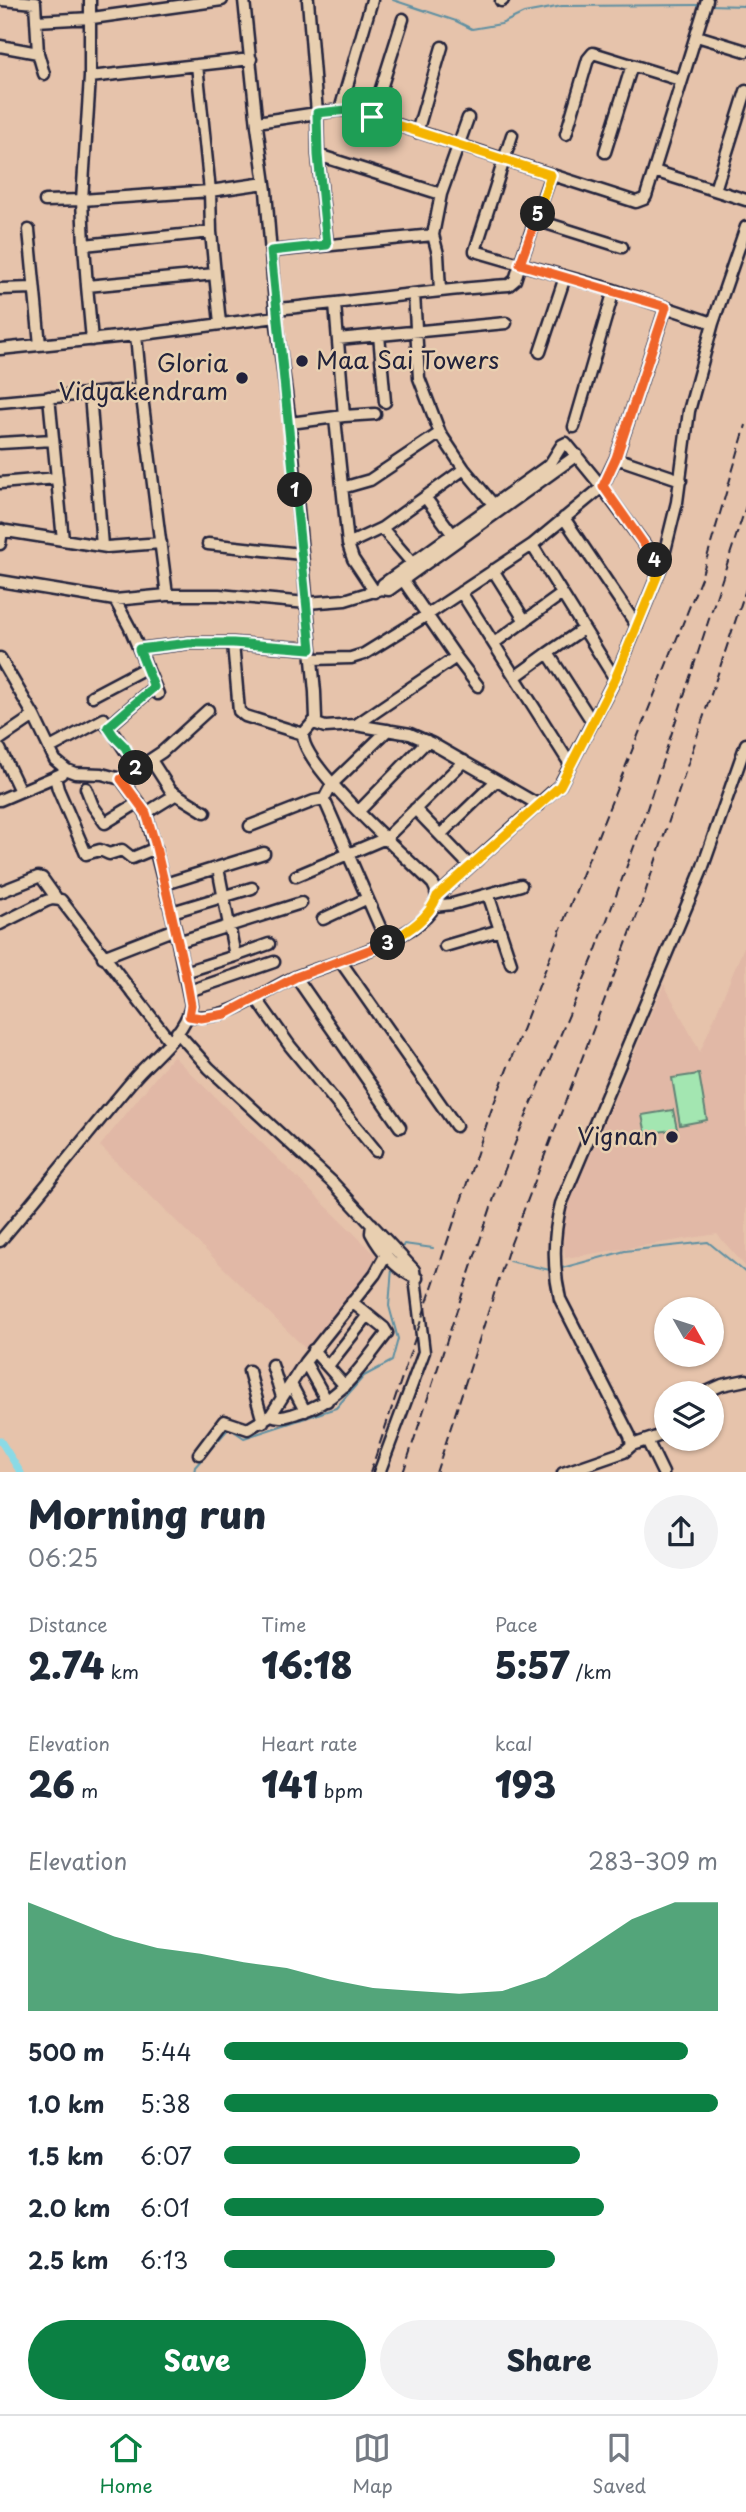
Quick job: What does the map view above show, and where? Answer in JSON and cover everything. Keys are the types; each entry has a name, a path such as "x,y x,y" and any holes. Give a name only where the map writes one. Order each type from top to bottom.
{"street":[{"path":"2,0 37,2 38,52 44,74"},
{"path":"90,0 90,77 82,200 92,340"},
{"path":"36,21 92,18 222,0"},
{"path":"244,0 290,423 317,715 314,723 303,734"},
{"path":"308,0 327,245"},
{"path":"340,110 372,0"},
{"path":"257,122 340,110 372,117 636,202 646,196 680,80 704,14 706,0"},
{"path":"372,117 403,19"},
{"path":"697,36 746,51"},
{"path":"0,46 38,52"},
{"path":"417,132 442,47"},
{"path":"566,134 590,55 597,54 680,80"},
{"path":"90,77 251,59"},
{"path":"197,65 220,323"},
{"path":"605,152 632,65"},
{"path":"715,190 746,91"},
{"path":"440,290 433,222 468,118"},
{"path":"512,135 475,251 614,290 713,323"},
{"path":"318,155 441,194"},
{"path":"654,171 746,200"},
{"path":"0,349 136,335 440,290 509,285 516,280 551,175"},
{"path":"45,201 210,191 265,183"},
{"path":"536,220 622,247"},
{"path":"189,1016 201,1018 226,1014 296,977 387,943 412,929 470,866 560,786 615,679 661,567 681,480 689,411 713,323 746,227"},
{"path":"29,230 40,345"},
{"path":"84,245 211,232"},
{"path":"271,251 433,235"},
{"path":"87,286 215,274"},
{"path":"540,352 565,277"},
{"path":"0,289 34,288"},
{"path":"573,427 614,290"},
{"path":"414,294 419,378 440,433 464,469 493,504"},
{"path":"335,304 342,488 348,544 353,559 378,591"},
{"path":"139,649 189,643 233,643 357,657 427,615 532,545 603,486 616,458 666,307"},
{"path":"338,339 506,324"},
{"path":"136,335 167,595"},
{"path":"379,335 385,402"},
{"path":"0,402 141,389"},
{"path":"90,394 102,546"},
{"path":"49,397 63,540"},
{"path":"290,423 375,414"},
{"path":"342,488 370,480 440,433"},
{"path":"0,443 53,440"},
{"path":"0,581 115,600 167,595 219,595 307,603 345,600 389,590 493,504 551,464 566,443 603,486 661,567"},
{"path":"378,591 383,583 412,563 577,455"},
{"path":"616,458 681,480"},
{"path":"348,544 382,528 464,469"},
{"path":"0,483 57,478"},
{"path":"425,497 455,537"},
{"path":"564,518 637,626"},
{"path":"382,528 412,563"},
{"path":"0,544 1,530 117,548 161,543"},
{"path":"208,544 301,554"},
{"path":"532,545 615,679"},
{"path":"493,570 525,621"},
{"path":"403,580 478,686"},
{"path":"461,592 570,764"},
{"path":"494,643 562,594"},
{"path":"108,727 156,690 115,600"},
{"path":"515,677 583,629"},
{"path":"233,643 239,711 245,716 303,734"},
{"path":"548,653 593,723"},
{"path":"356,724 456,657"},
{"path":"0,658 34,716 55,760 67,770 121,779 146,813 172,912 191,1005 189,1016 177,1032 133,1079 0,1241"},
{"path":"92,696 147,667"},
{"path":"121,779 151,760 208,710"},
{"path":"0,739 34,716"},
{"path":"50,748 104,719 114,736 125,747 136,769"},
{"path":"314,723 324,727 356,724 411,734 540,805"},
{"path":"324,799 332,784 388,730"},
{"path":"303,734 305,749 332,784 433,884 437,890 435,901"},
{"path":"359,811 427,741"},
{"path":"632,1445 630,1436 560,1299 556,1280 555,1240 558,1217 569,1184 704,863 746,744"},
{"path":"0,749 20,791"},
{"path":"151,760 175,794 205,812"},
{"path":"296,876 386,838 464,761"},
{"path":"0,800 67,770"},
{"path":"55,777 86,854 100,850 109,854 122,850 132,858 156,848"},
{"path":"441,835 496,781"},
{"path":"86,789 93,806 105,822 139,802"},
{"path":"146,813 175,794"},
{"path":"250,826 324,799"},
{"path":"324,799 387,943"},
{"path":"415,809 470,866"},
{"path":"165,884 264,853"},
{"path":"218,868 236,956"},
{"path":"0,892 38,877 43,878 169,1040"},
{"path":"435,901 452,904 521,885"},
{"path":"172,912 252,888"},
{"path":"488,894 511,963"},
{"path":"0,924 46,901 57,899"},
{"path":"323,919 366,899"},
{"path":"178,942 300,903"},
{"path":"103,957 175,929"},
{"path":"445,946 500,930"},
{"path":"185,972 269,944"},
{"path":"189,990 274,962"},
{"path":"341,962 456,1126"},
{"path":"296,977 400,1127"},
{"path":"256,998 290,1046 376,1151"},
{"path":"177,1032 209,1068 332,1182 410,1264 416,1278 424,1352 379,1472"},
{"path":"372,1224 370,1233 386,1254 407,1274 416,1278"},
{"path":"199,1454 224,1421 248,1429 267,1418 304,1362 375,1274 386,1254"},
{"path":"267,1418 280,1418 327,1402 345,1386 387,1333 352,1302"},
{"path":"328,1367 368,1315"},
{"path":"313,1350 345,1386"},
{"path":"304,1362 327,1402"},
{"path":"272,1365 282,1398"},
{"path":"249,1371 267,1418"},
{"path":"724,1385 746,1380"},
{"path":"291,1384 305,1411"},
{"path":"563,1472 624,1452 632,1445 654,1437"},
{"path":"647,1440 663,1472"}],"shaded area":[{"name":"Vignan","path":"746,942 746,1267 717,1234 565,1258 562,1227 568,1207 664,984 700,1052"},
{"path":"173,1056 382,1261 307,1350 100,1146"}],"green space":[{"path":"699,1074 707,1120 680,1125 672,1078"},
{"path":"673,1110 677,1129 646,1134 642,1115"}],"waterway":[{"path":"393,0 472,29 501,24 524,13 562,6 700,5"},
{"path":"709,5 746,6"},
{"path":"562,1268 625,1251 708,1242 746,1273"},
{"path":"402,1248 404,1244 433,1248"},
{"path":"509,1261 550,1270"},
{"path":"194,1472 195,1467 229,1428 244,1438 336,1408 364,1376 392,1361 398,1339 389,1306 392,1268"},
{"path":"0,1440 20,1472"}],"railway":[{"path":"370,1472 491,1111 701,578 746,425"},
{"path":"403,1472 495,1195 593,958 639,833 746,506"},
{"path":"436,1472 508,1251 641,905 746,589"}],"place":[{"name":"Maa Sai Towers","path":"302,361"},
{"name":"Gloria Vidyakendram","path":"242,378"},
{"name":"Vignan","path":"672,1137"}],"route":[{"path":"347,110 372,117 551,175 520,264 666,307 616,458 603,486 661,567 615,679 560,786 437,896 434,906 412,929 387,943 296,977 226,1014 201,1018 189,1016 191,1005 185,972 155,843 146,813 121,779 136,769 125,747 108,727 154,687 139,649 189,643 233,643 311,649 271,251 327,245 318,155 317,113 347,110"}]}
